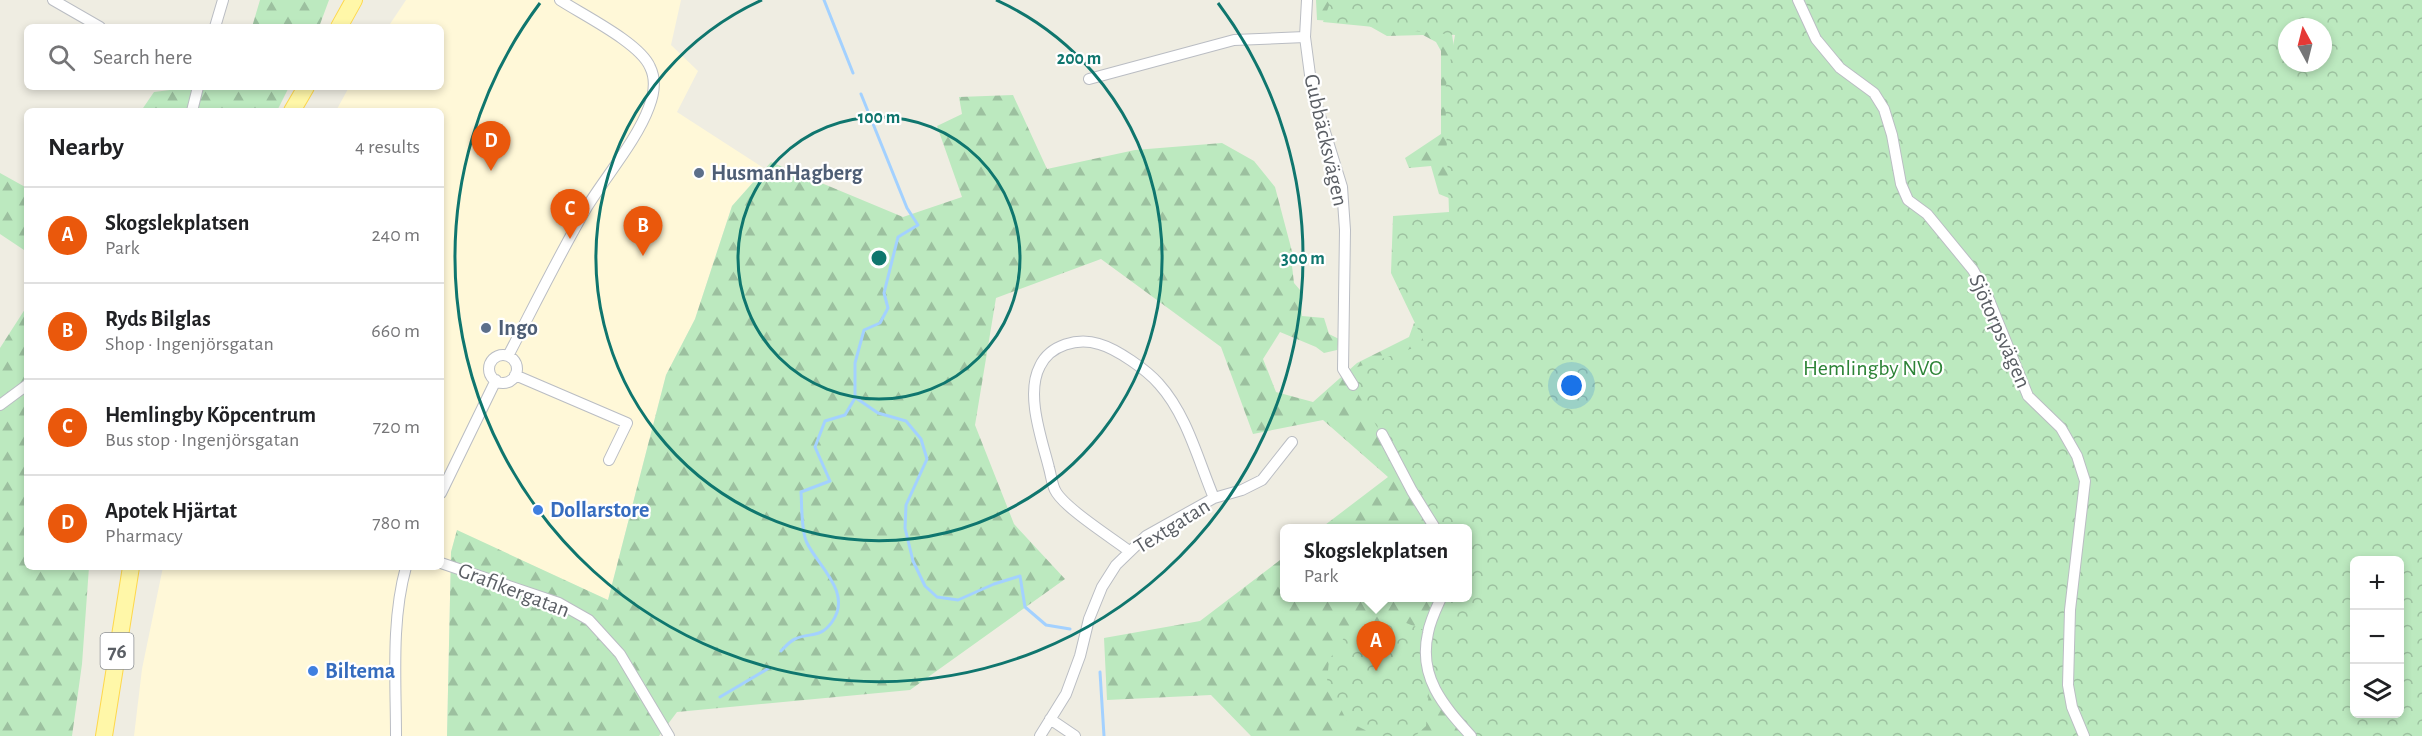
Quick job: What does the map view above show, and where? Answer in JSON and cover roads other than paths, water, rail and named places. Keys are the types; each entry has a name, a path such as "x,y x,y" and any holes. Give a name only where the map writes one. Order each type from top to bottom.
{"main road":[{"path":"341,24 353,1"},
{"path":"294,108 304,90"},
{"name":"76","path":"104,736 131,570"}],"street":[{"path":"53,0 95,24"},
{"path":"216,24 223,0"},
{"path":"508,356 587,207 645,117 653,93 654,79 651,67 644,56 627,42 560,0"},
{"name":"Gubbäcksvägen","path":"1307,0 1305,37 1312,90 1342,187 1345,230 1343,369 1353,385"},
{"name":"Sjötorpsvägen","path":"1798,0 1816,39 1840,68 1874,93 1884,109 1892,135 1901,184 1908,200 1927,214 1973,270 1987,295 2028,396 2061,428 2077,456 2085,481 2070,610 2068,685 2072,707 2085,736"},
{"path":"1089,79 1234,40 1305,37"},
{"path":"193,108 197,90"},
{"path":"1129,550 1055,491 1037,426 1035,390 1039,366 1053,349 1077,341 1099,344 1136,364 1158,383 1177,407 1214,498"},
{"path":"500,355 508,356 515,362 515,375 505,382 496,380 489,370 490,363 500,355"},
{"path":"515,375 627,423 609,460"},
{"path":"444,487 496,380"},
{"path":"0,405 24,387"},
{"path":"1382,435 1433,524"},
{"name":"Textgatan","path":"1040,736 1070,684 1089,619 1102,587 1116,565 1146,536 1214,498 1242,490 1262,480 1292,442"},
{"name":"Grafikergatan","path":"444,564 559,603 589,620 620,654 669,736"},
{"path":"396,736 397,626 401,586 405,570"},
{"path":"1439,602 1428,631 1426,644 1425,658 1429,678 1441,699 1471,736"},
{"path":"1050,719 1075,736"}],"waterway":[{"path":"824,0 853,73"},
{"path":"781,651 795,639 823,631 832,622 837,611 836,590 805,538 801,492 830,481 815,447 825,421 845,415 855,398 855,363 864,330 880,323 888,308 884,293 898,237 918,225 907,208 861,94"},
{"path":"856,398 878,413 906,421 921,439 927,459 906,505 905,528 913,561 925,586 937,597 958,600 994,584 1020,576 1025,607 1046,625 1070,629"},
{"path":"720,697 769,668"},
{"path":"1100,672 1104,736"}],"place":[{"name":"Apotek Hjärtat","path":"491,171"},
{"name":"HusmanHagberg","path":"699,173"},
{"name":"Hemlingby Köpcentrum","path":"570,239"},
{"name":"Ryds Bilglas","path":"643,256"},
{"name":"Ingo","path":"486,328"},
{"name":"Dollarstore","path":"538,510"},
{"name":"Biltema","path":"313,671"},
{"name":"Skogslekplatsen","path":"1376,671"}],"park label":[{"name":"Hemlingby NVO","path":"1873,368"}]}
